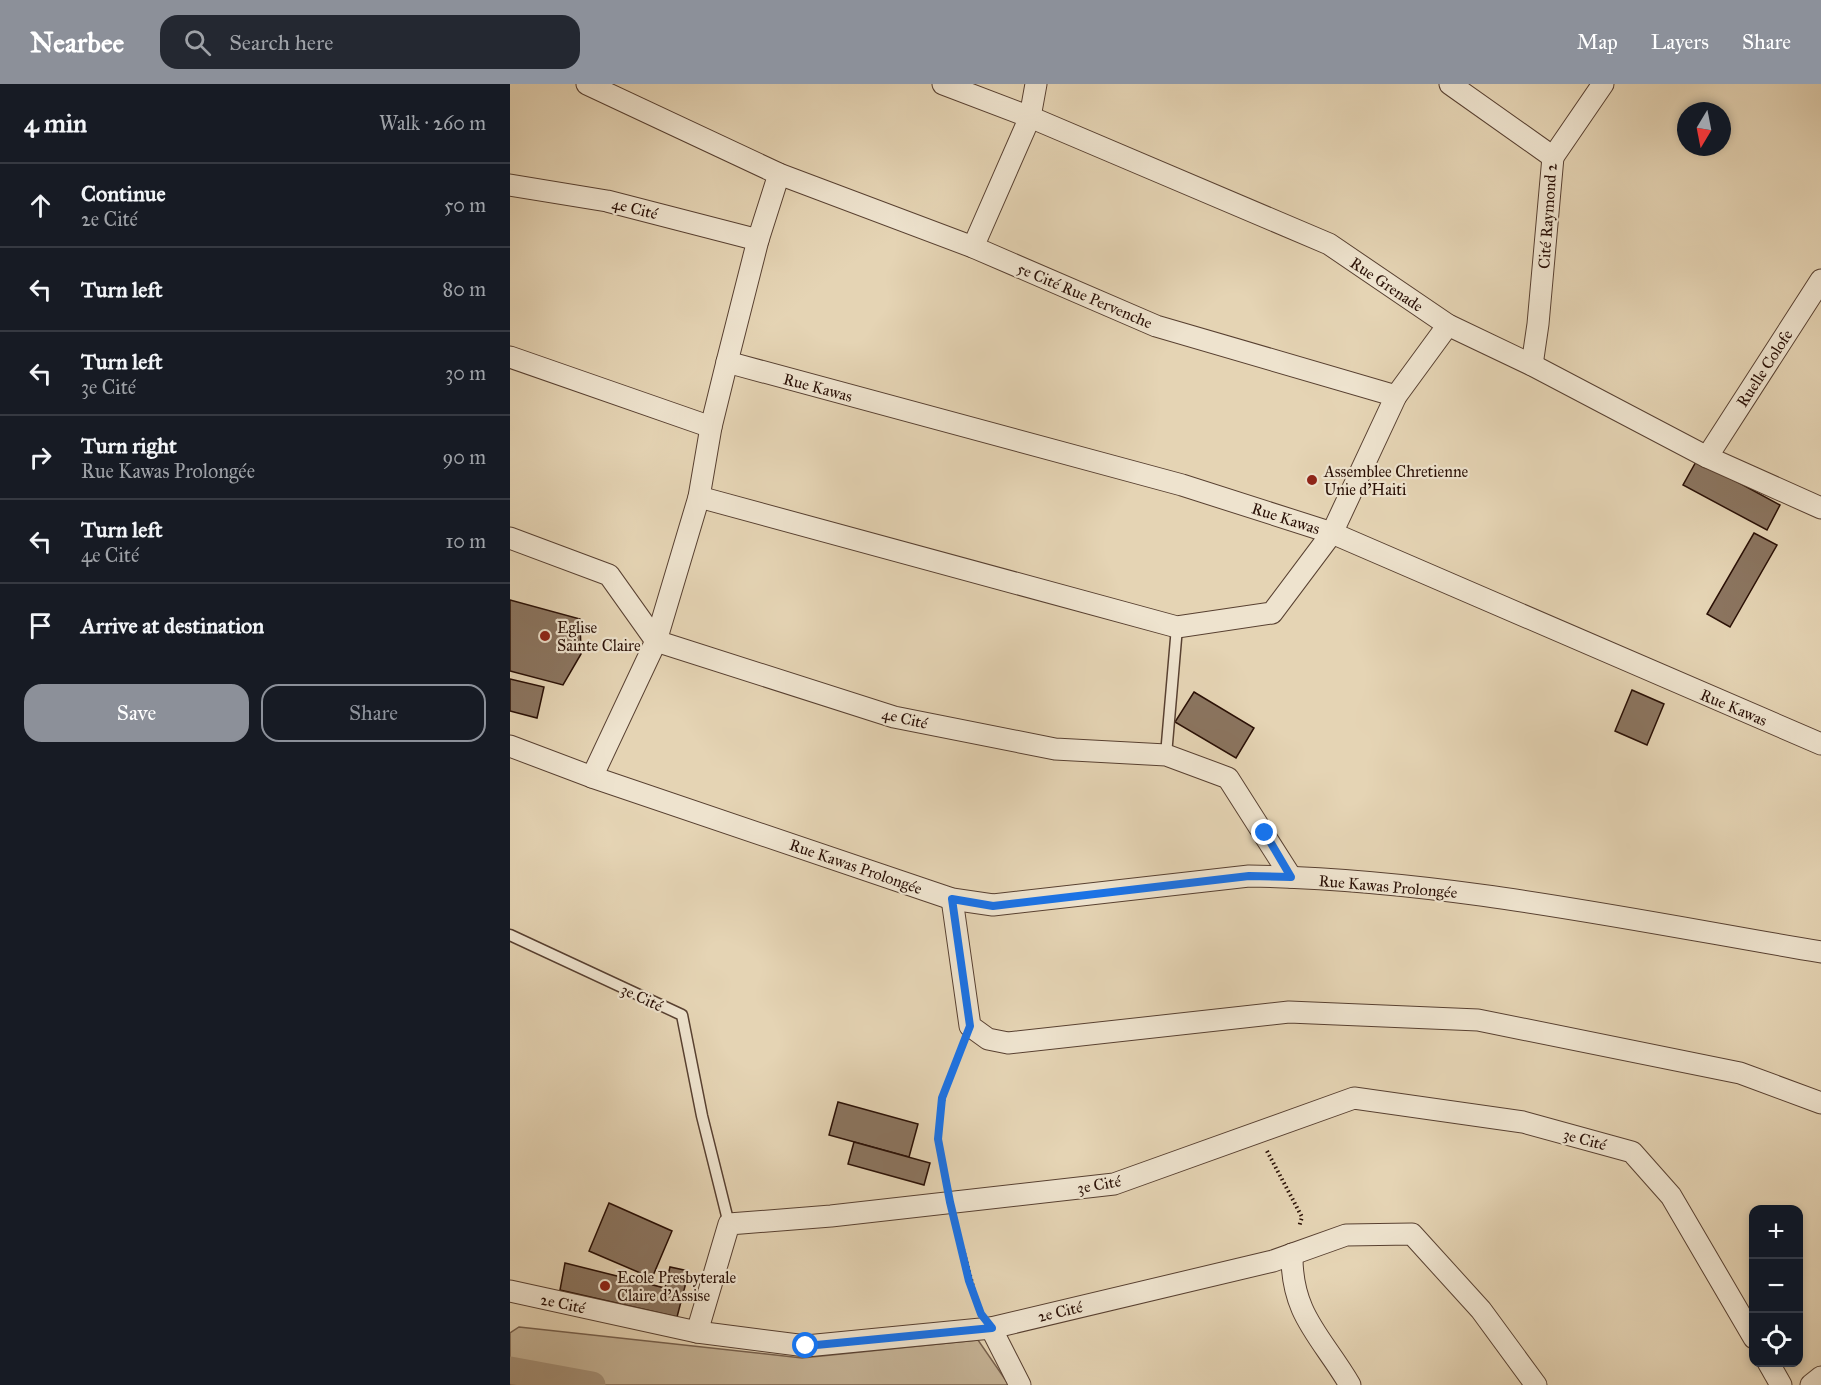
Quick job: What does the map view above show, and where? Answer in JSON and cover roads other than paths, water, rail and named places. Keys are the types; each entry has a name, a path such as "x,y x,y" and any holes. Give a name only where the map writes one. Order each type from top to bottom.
{"street":[{"name":"5e Cité Rue Pervenche","path":"587,84 779,174 973,247 1156,326 1396,396"},
{"name":"Rue Grenade","path":"942,84 1030,117 1329,244 1448,325 1532,365 1707,457 1821,507"},
{"path":"973,247 1030,117 1036,84"},
{"name":"Cité Raymond 2","path":"1450,84 1553,157 1538,324 1532,365"},
{"path":"1553,157 1603,84"},
{"path":"591,777 656,641 699,497 711,427 727,362 758,240 779,174"},
{"name":"4e Cité","path":"510,185 607,201 758,240"},
{"name":"Ruelle Colofe","path":"1707,457 1821,280"},
{"path":"699,497 1177,627 1272,613 1332,533 1396,396 1448,325"},
{"path":"510,357 711,427"},
{"name":"Rue Kawas","path":"727,362 1182,485 1332,533 1821,744"},
{"path":"510,538 609,575 656,641"},
{"name":"4e Cité","path":"656,641 894,717 1055,749 1166,755 1228,778 1291,877"},
{"name":"Rue Kawas Prolongée","path":"510,746 591,777 952,899 993,906 1249,876 1291,877 1448,890 1821,952"},
{"path":"952,899 970,1026 988,1039 1008,1043 1289,1012 1478,1020 1740,1073 1821,1103"},
{"name":"3e Cité","path":"729,1224 1114,1184 1354,1098 1523,1122 1632,1152 1671,1196 1749,1329"},
{"path":"696,1332 729,1224"},
{"name":"2e Cité","path":"510,1291 696,1332 806,1346 992,1328 1292,1254 1346,1235 1412,1234 1480,1310 1536,1385"},
{"path":"1292,1254 1291,1281 1309,1326 1350,1385"},
{"path":"992,1328 1020,1385"},
{"path":"1771,1367 1781,1385"},
{"path":"1810,1385 1821,1377"}],"lane":[{"path":"1166,755 1177,627"},
{"name":"3e Cité","path":"511,937 682,1015 702,1116 729,1224"}],"waterway":[{"path":"510,1370 592,1385"}],"place":[{"name":"Assemblee Chretienne Unie d'Haiti","path":"1312,480"},
{"name":"Eglise Sainte Claire","path":"545,636"},
{"name":"Ecole Presbyterale Claire d'Assise","path":"605,1286"}]}
